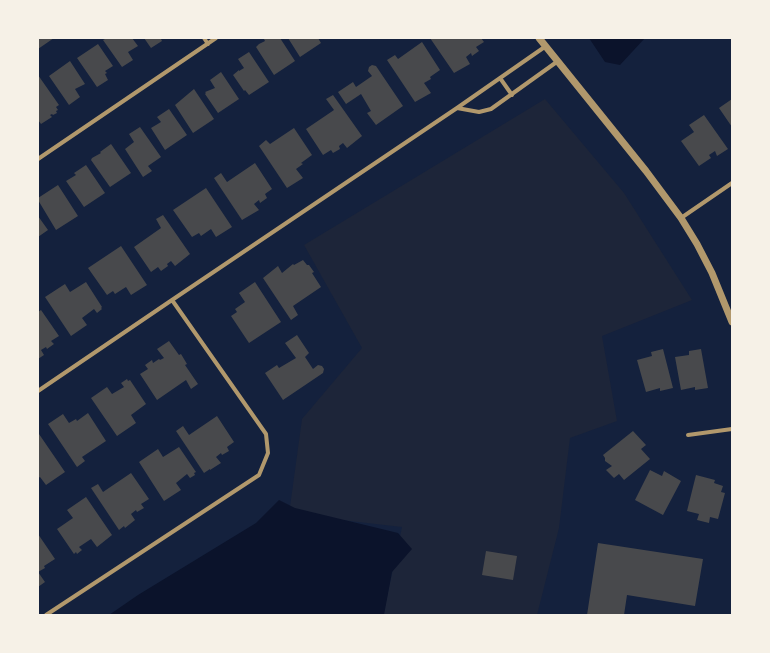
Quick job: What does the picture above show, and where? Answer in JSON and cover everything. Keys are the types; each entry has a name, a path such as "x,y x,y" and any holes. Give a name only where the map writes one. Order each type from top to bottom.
{"street":[{"path":"204,38 208,44"},
{"path":"38,159 216,38"},
{"path":"539,38 646,171 681,218 712,273 732,322"},
{"path":"38,391 457,108 546,46"},
{"path":"457,108 473,112 485,111 496,107 558,61"},
{"path":"500,78 512,95"},
{"path":"681,218 732,183"},
{"path":"46,615 259,475 268,453 266,434 172,300"},
{"path":"688,435 732,429"}],"shaded area":[{"path":"589,38 645,38 620,65 605,62"},
{"path":"545,99 624,193 692,300 602,336 617,421 570,438 559,528 537,615 383,615 402,527 289,514 302,419 362,348 304,245"},
{"path":"279,500 295,508 398,533 412,549 392,572 384,615 109,615 138,595 256,523"}],"building":[{"path":"38,38 54,38 38,49"},
{"path":"107,38 132,38 138,46 128,52 133,60 122,67 103,40"},
{"path":"144,38 163,38 161,39 162,41 151,48"},
{"path":"280,38 295,61 274,75 256,47 265,41 264,39"},
{"path":"288,38 318,38 321,43 300,57"},
{"path":"430,38 481,38 484,42 476,47 479,51 472,56 471,53 466,57 470,64 454,73"},
{"path":"422,42 440,70 430,77 431,79 424,83 431,93 415,102 387,60 395,55 398,59"},
{"path":"98,44 113,66 105,71 107,73 105,74 108,80 97,87 77,58"},
{"path":"249,52 269,82 249,95 245,90 244,91 233,75 244,68 238,59"},
{"path":"70,61 85,84 75,89 80,97 69,105 49,76"},
{"path":"372,65 376,66 403,106 376,125 367,113 371,111 361,94 346,104 338,92 353,82 356,87 372,76 368,71 369,67"},
{"path":"221,72 239,99 218,113 205,92 215,88 210,80"},
{"path":"38,75 59,105 56,107 58,110 56,111 57,113 50,115 52,117 41,124 38,120"},
{"path":"194,89 214,119 193,133 175,105"},
{"path":"333,95 362,136 347,148 343,143 339,146 340,149 333,153 331,150 323,155 306,129 334,110 326,99"},
{"path":"732,99 732,127 719,108"},
{"path":"169,109 187,135 165,150 151,128 161,122 157,117"},
{"path":"704,115 728,149 717,156 715,151 709,155 711,158 699,166 681,141 694,132 689,125"},
{"path":"140,127 161,157 148,166 152,171 143,177 125,149 134,142 129,134"},
{"path":"294,128 312,155 301,163 303,164 296,169 303,178 287,188 259,146 266,140 270,144"},
{"path":"111,144 131,173 110,187 91,160"},
{"path":"255,163 272,189 265,194 267,198 260,203 259,200 254,204 259,210 242,220 214,178 221,173 227,182"},
{"path":"86,165 105,193 84,207 66,181 76,175 74,173"},
{"path":"58,185 78,216 56,230 38,198"},
{"path":"206,188 232,227 216,237 211,229 201,236 199,233 192,237 173,210"},
{"path":"163,215 190,254 175,266 171,261 167,264 168,266 161,271 158,267 151,272 134,247 161,228 156,219"},
{"path":"38,216 48,230 38,237"},
{"path":"121,246 147,285 131,295 126,287 115,294 113,291 107,295 88,268"},
{"path":"303,260 314,272 312,273 321,287 293,306 298,315 291,320 263,278 278,266 282,273 293,264 294,265"},
{"path":"86,282 102,309 97,313 94,309 82,318 87,325 71,336 45,297 65,284 70,292"},
{"path":"255,282 281,322 249,343 231,316 237,312 235,309 245,302 239,293"},
{"path":"41,310 59,336 51,341 54,344 47,349 46,347 41,350 44,355 38,359 38,312"},
{"path":"297,335 309,353 305,357 313,369 318,365 322,366 324,369 323,373 283,400 265,373 277,365 279,368 296,358 285,343"},
{"path":"169,341 179,355 181,354 187,364 185,365 198,384 191,389 186,380 157,400 140,374 148,369 145,365 152,360 153,363 164,358 157,349"},
{"path":"663,349 673,388 660,391 660,388 646,392 637,360 652,356 651,352"},
{"path":"701,349 708,388 695,390 695,387 681,390 675,357 689,355 689,351"},
{"path":"127,379 128,381 130,380 146,404 131,415 136,423 117,436 91,398 107,387 112,394 124,387 121,383"},
{"path":"88,413 106,441 82,457 85,461 77,467 48,424 63,414 69,423 76,419 77,421"},
{"path":"217,416 234,442 227,447 229,451 222,455 221,453 216,457 221,463 204,473 176,431 183,426 189,435"},
{"path":"633,431 646,445 641,449 650,459 624,480 619,474 614,478 606,470 612,466 605,461 603,455"},
{"path":"39,434 65,472 46,485 40,477 38,478"},
{"path":"179,447 196,472 194,473 195,475 190,478 187,474 176,483 181,490 164,501 139,462 158,449 163,457"},
{"path":"650,470 662,476 664,471 681,481 663,515 635,500"},
{"path":"131,473 149,499 141,504 144,508 137,512 136,510 131,514 135,520 125,528 124,526 119,530 91,488 98,484 103,492"},
{"path":"696,475 715,480 714,483 723,486 721,492 725,493 718,519 710,517 709,523 697,520 699,514 687,511"},
{"path":"86,497 112,535 97,547 91,539 79,547 82,550 77,554 76,552 74,554 57,529 73,518 67,510"},
{"path":"38,534 55,559 38,572"},
{"path":"598,543 703,559 695,606 627,595 624,615 587,615"},
{"path":"486,551 517,556 513,580 482,575"},
{"path":"38,572 45,582 38,587"}]}
